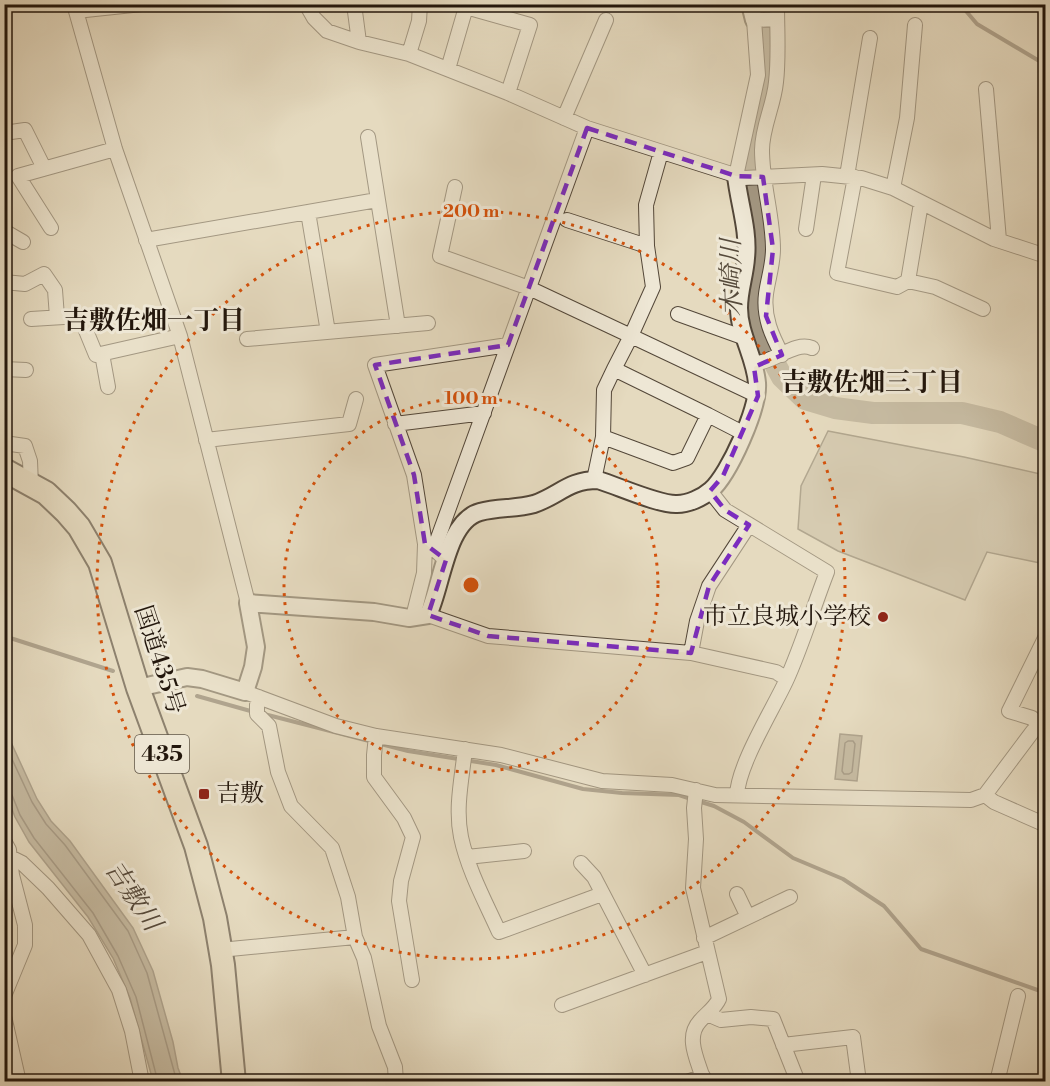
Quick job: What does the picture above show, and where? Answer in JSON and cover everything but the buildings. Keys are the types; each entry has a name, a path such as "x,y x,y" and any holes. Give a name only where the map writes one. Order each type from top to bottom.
{"highway":[{"name":"国道435号","path":"4,470 46,493 66,512 79,527 100,563 138,688 196,846 215,918 234,1082"}],"street":[{"path":"142,4 75,8 115,149 180,336 248,603 256,647 252,695 257,714 269,726 278,772 291,806 332,848 348,897 355,937 364,958 379,1026 395,1067 396,1082"},
{"path":"354,4 359,42"},
{"path":"409,54 419,21 420,4"},
{"path":"777,4 776,83 762,146 763,177 772,227 773,249 766,296 766,316 770,333 782,355"},
{"path":"308,6 314,18 327,31 359,42 409,54 508,93 587,128 736,176 851,177 893,188 965,226 1046,256"},
{"path":"448,69 466,7 530,25 508,93"},
{"path":"435,551 459,526 477,512 531,505 543,501 573,483 594,480 677,504 694,501 710,491 723,476 753,413 758,396 757,381 739,309 740,289 747,258 736,176 758,75 752,12 777,19"},
{"path":"564,118 606,20"},
{"path":"893,188 908,118 915,25"},
{"path":"870,38 837,273 897,287 908,281 935,287 983,309"},
{"path":"986,89 999,240"},
{"path":"420,616 424,573 435,551 587,128"},
{"path":"4,133 25,130 44,168"},
{"path":"368,137 398,326"},
{"path":"51,228 18,176 115,149"},
{"path":"594,480 603,436 604,390 653,287 646,246 646,205 661,152"},
{"path":"806,229 814,175"},
{"path":"455,186 440,256 529,288 758,396"},
{"path":"146,240 377,200"},
{"path":"908,281 921,202"},
{"path":"308,212 328,332"},
{"path":"567,220 646,246"},
{"path":"4,231 23,242"},
{"path":"4,282 25,284 44,274 55,290 57,317"},
{"path":"678,314 745,338"},
{"path":"31,319 80,316 96,355 180,336"},
{"path":"247,339 428,323"},
{"path":"420,616 434,603 435,551 414,476 375,365 508,345"},
{"path":"753,364 764,363 795,346 805,345 812,348"},
{"path":"102,354 108,387"},
{"path":"4,369 26,370"},
{"path":"614,369 743,433"},
{"path":"206,440 349,424 356,399"},
{"path":"395,424 484,413"},
{"path":"603,436 673,463 687,458 708,415"},
{"path":"4,443 25,446 30,460 31,485"},
{"path":"710,491 725,510 826,572 787,679 760,731 738,784 737,795"},
{"path":"691,653 697,621 709,586 750,525"},
{"path":"248,603 420,616 488,636 691,653 777,672 787,679"},
{"path":"138,688 187,677 202,679 336,726 376,736 501,755 602,782 672,785 715,795 971,800 985,795 1033,731 1043,726 1032,718 1009,711 1046,636"},
{"path":"376,736 374,777 404,818 412,837 401,881 399,901 412,980"},
{"path":"465,749 459,807 461,836 467,857 499,932 602,894"},
{"path":"687,1082 703,1079 693,1046 693,1033 698,1024 716,1006 719,999 693,888 696,790"},
{"path":"985,795 994,802 1046,825"},
{"path":"4,841 10,856 25,925 25,945 4,996"},
{"path":"467,857 524,851"},
{"path":"10,856 22,863 48,888 89,935 119,990 132,1031 142,1082"},
{"path":"581,863 594,877 645,975"},
{"path":"736,894 748,917"},
{"path":"562,1005 645,975 706,945 748,917 790,897"},
{"path":"220,950 355,937"},
{"path":"997,1082 1018,996"},
{"path":"707,1014 721,1020 751,1017 773,1019 798,1082"},
{"path":"4,1016 20,1082"},
{"path":"783,1045 853,1037 859,1082"}],"highlighted area":[{"path":"587,128 736,176 763,177 773,249 766,316 782,355 754,367 758,396 723,476 710,491 725,510 749,525 709,586 691,653 488,636 428,615 446,560 425,544 414,475 375,365 508,345"}],"shaded area":[{"path":"828,431 1045,475 1045,564 987,552 965,600 838,551 798,529 801,486"}],"water":[{"path":"4,727 37,799 51,821 70,841 133,928 153,971 183,1081 153,1081 130,998 113,958 88,917 29,842 15,817 5,791"},
{"path":"840,734 862,736 857,781 835,779"}],"waterway":[{"name":"木崎川","path":"766,4 769,46 768,80 750,166 761,220 762,242 757,310 767,349 782,377 805,399 835,408 873,413 962,413 1000,422 1046,442"},
{"path":"960,4 977,24 1046,65"},
{"path":"4,636 113,671"},
{"path":"197,696 254,712"},
{"path":"264,714 408,751 496,765 583,789 679,795 691,799"},
{"path":"698,801 714,806 744,822 793,858 843,879 884,906 921,949 1046,993"}],"place":[{"name":"市立良城小学校","path":"883,617"},
{"name":"吉敷","path":"204,794"}],"district":[{"name":"吉敷佐畑一丁目","path":"154,321"},
{"name":"吉敷佐畑三丁目","path":"872,383"}],"water label":[{"name":"吉敷川","path":"133,896"}]}
